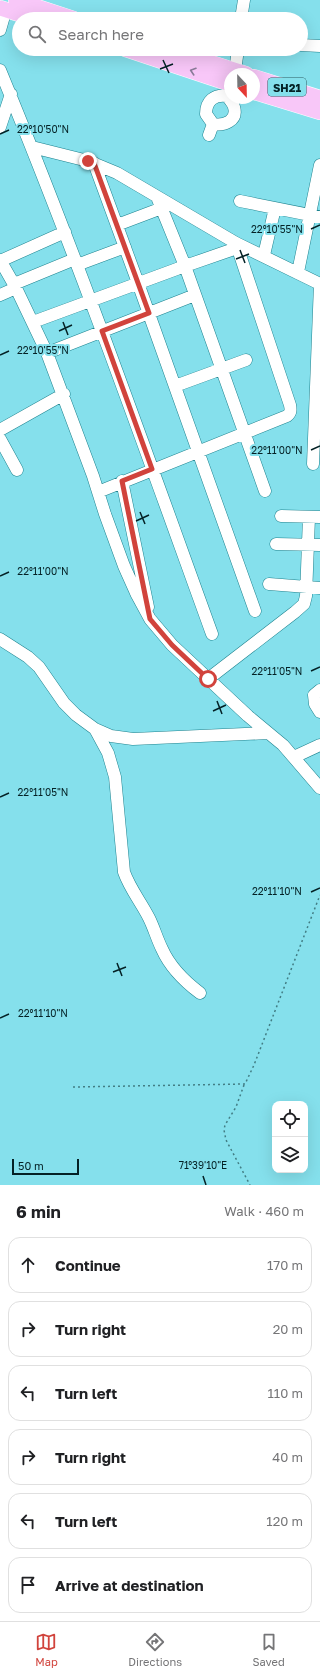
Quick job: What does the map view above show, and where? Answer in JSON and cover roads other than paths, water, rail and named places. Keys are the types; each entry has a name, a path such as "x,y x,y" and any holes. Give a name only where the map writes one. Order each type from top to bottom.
{"main road":[{"path":"7,6 20,12"},
{"path":"7,6 38,12"},
{"path":"148,56 224,79"},
{"path":"182,56 224,77"},
{"name":"SH21","path":"260,79 320,98"},
{"name":"SH21","path":"260,94 320,112"}],"street":[{"path":"242,12 244,0"},
{"path":"0,30 7,6"},
{"path":"308,45 320,46"},
{"path":"235,68 237,56"},
{"path":"1,77 11,94 65,232 212,634"},
{"path":"233,82 234,113 231,120 226,124 211,130 206,114 208,103 233,82"},
{"path":"0,127 11,94"},
{"path":"32,147 94,163 117,173 160,202 237,246 264,256 320,284 317,422 313,464"},
{"path":"94,163 255,611"},
{"path":"298,272 315,216 320,165"},
{"path":"240,201 315,216"},
{"path":"117,225 160,202"},
{"path":"160,202 185,266 265,491"},
{"path":"264,256 275,208"},
{"path":"65,232 0,260 33,322 64,394 124,566 137,595 150,619 172,645 294,757 320,788"},
{"path":"33,322 237,246"},
{"path":"98,492 122,481 287,416 291,410 237,246"},
{"path":"0,294 15,286 76,262 125,247"},
{"path":"47,353 195,295"},
{"path":"175,386 246,360"},
{"path":"0,430 64,394"},
{"path":"0,439 17,470"},
{"path":"122,481 150,619"},
{"path":"208,679 304,604 314,545 315,517 281,516"},
{"path":"276,544 314,545"},
{"path":"268,584 320,588"},
{"path":"0,639 28,657 40,667 64,704 76,715 95,729 111,736 133,739 268,733"},
{"path":"320,690 314,695 314,699 320,712"},
{"path":"95,729 108,753 115,777 124,872 129,887 149,918 162,950 174,968 187,983 200,993"},
{"path":"294,757 320,745"}]}
